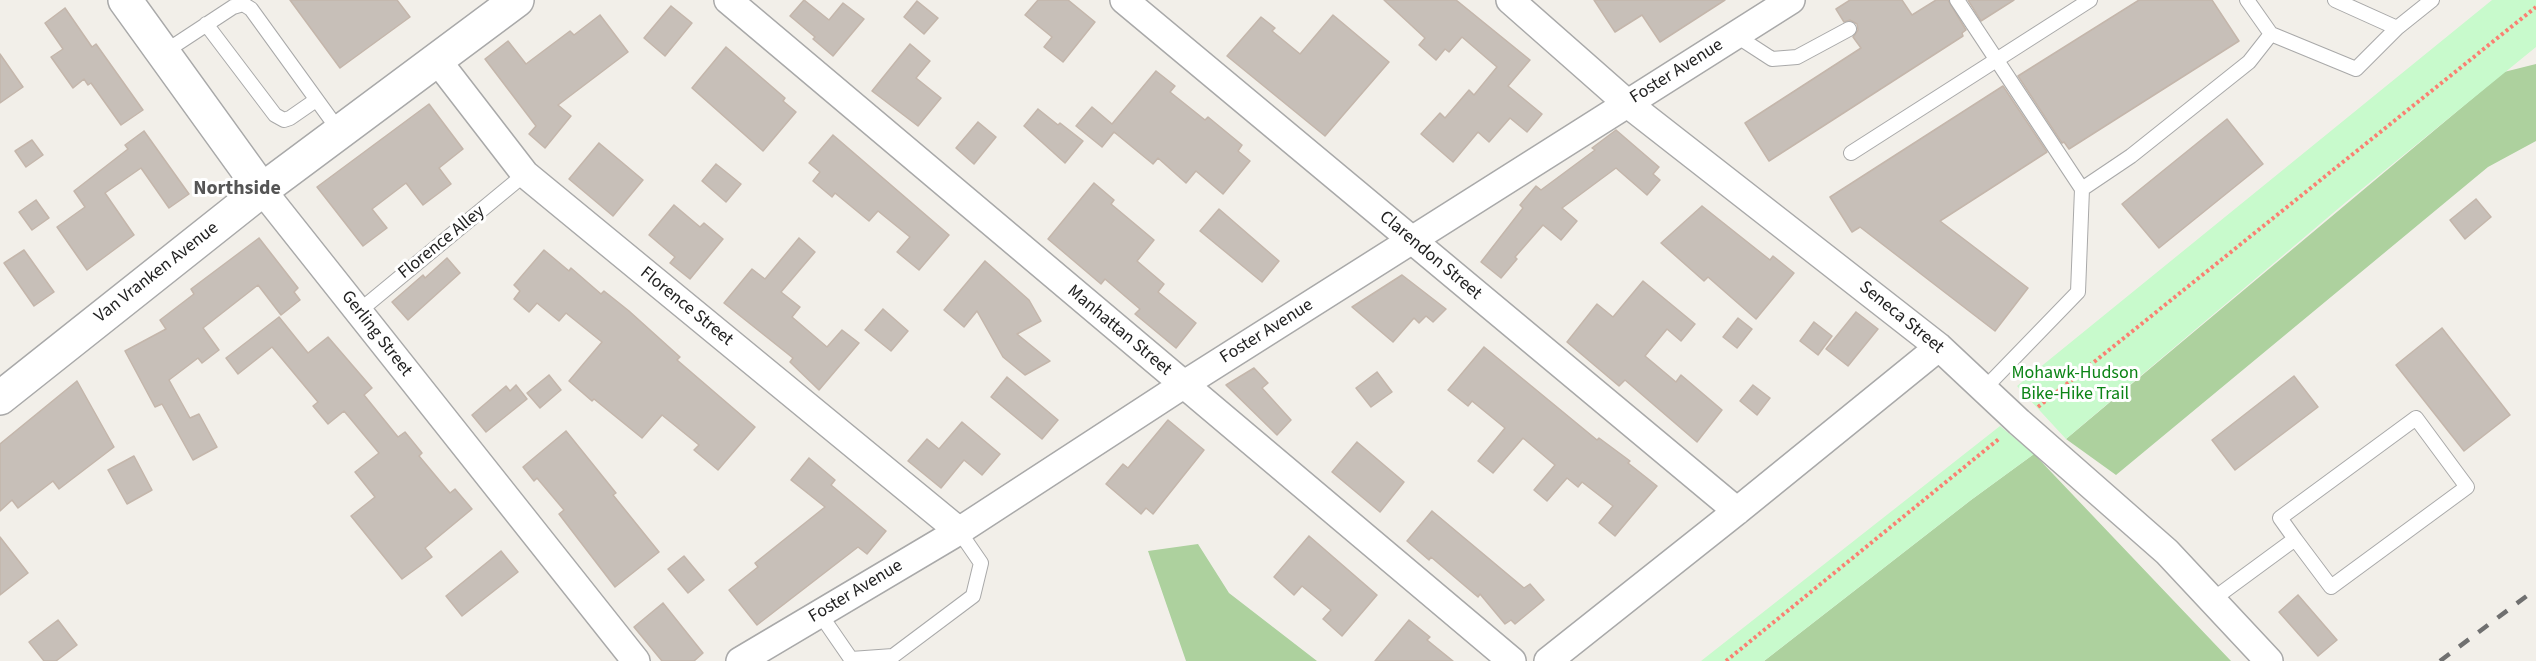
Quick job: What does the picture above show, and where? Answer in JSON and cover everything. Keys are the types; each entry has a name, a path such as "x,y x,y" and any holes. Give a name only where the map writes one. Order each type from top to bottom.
{"street":[{"name":"Gerling Street","path":"125,0 262,190 636,661"},
{"name":"Van Vranken Avenue","path":"0,398 262,190 518,0"},
{"name":"Manhattan Street","path":"728,0 1512,661"},
{"name":"Clarendon Street","path":"1124,0 1737,511"},
{"name":"Seneca Street","path":"1510,0 1628,104 1939,346 2167,552 2269,661"},
{"name":"Foster Avenue","path":"740,661 959,531 1183,385 1791,0"},
{"name":"Florence Street","path":"437,60 525,174 959,531"},
{"path":"1548,661 1939,346"}],"lane":[{"path":"1957,0 2082,189 2078,292 1984,389"},
{"path":"1851,153 2090,0"},
{"path":"2247,0 2271,34 2356,69 2397,28 2432,0"},
{"path":"2336,0 2397,28"},
{"path":"163,53 233,7 243,4 251,9 340,132"},
{"path":"206,24 275,115 284,120 290,118 316,99"},
{"path":"1735,35 1773,59 1797,57 1849,29"},
{"path":"2082,189 2131,156 2249,62 2271,34"},
{"name":"Florence Alley","path":"358,312 525,174"},
{"path":"2416,418 2467,487 2331,586 2295,539 2280,518 2416,418"},
{"path":"820,614 851,659 893,656 973,596 981,563 959,531"},
{"path":"2212,600 2295,539"}],"path":[{"path":"2036,408 2536,7"},
{"path":"1726,661 2001,437"}],"green space":[{"name":"Mohawk-Hudson Bike-Hike Trail","path":"2492,0 2536,0 2536,47 2346,202 2066,439 2017,386"},
{"path":"2536,64 2536,141 2488,167 2116,475 2066,439 2504,72"},
{"name":"Mohawk-Hudson Bike-Hike Trail","path":"2000,426 2034,454 1971,500 1764,661 1701,661"},
{"path":"2034,454 2231,661 1764,661 1971,500"},
{"path":"1198,544 1229,593 1317,661 1186,661 1148,551"}],"building":[{"path":"290,0 397,0 410,17 340,68"},
{"path":"804,0 829,20 843,3 864,19 833,56 790,16"},
{"path":"1038,0 1068,0 1095,22 1063,62 1044,47 1052,37 1025,15"},
{"path":"1384,0 1456,0 1530,60 1508,86 1542,114 1527,132 1510,118 1489,142 1478,132 1453,162 1421,134 1440,113 1445,118 1469,90 1474,95 1497,67 1462,37 1449,52 1445,49 1436,60 1419,45 1425,38"},
{"path":"1594,0 1725,0 1660,42 1642,15 1615,32"},
{"path":"1850,0 1902,0 1912,15 1936,0 1948,0 1966,30 1962,33 1963,36 1769,161 1745,123 1861,48 1853,37 1858,30 1857,24 1850,20 1844,22 1836,9"},
{"path":"1968,0 2014,0 1981,21"},
{"path":"2139,0 2212,0 2239,41 2069,149 2064,142 2062,143 2018,76"},
{"path":"917,1 938,18 924,34 904,17"},
{"path":"671,6 692,23 665,56 644,38"},
{"path":"65,8 92,47 96,44 143,110 121,125 91,83 88,85 84,79 73,88 51,57 63,49 45,23"},
{"path":"600,15 628,52 558,105 571,116 545,148 529,134 536,126 485,59 508,41 526,64 570,31 574,35"},
{"path":"1333,15 1389,62 1325,136 1227,56 1261,17 1275,28 1272,31 1300,54"},
{"path":"910,44 930,61 916,78 941,98 918,126 872,91"},
{"path":"726,47 785,98 783,101 796,112 763,151 692,88"},
{"path":"0,54 23,87 0,103"},
{"path":"1156,71 1175,86 1170,92 1205,120 1208,117 1242,145 1238,151 1250,161 1223,194 1196,171 1186,183 1158,158 1153,164 1114,132 1102,147 1076,126 1092,107 1112,124"},
{"path":"2003,86 2047,152 1940,221 2028,288 1995,331 1860,227 1852,232 1830,197"},
{"path":"429,104 463,149 439,168 451,184 423,205 406,183 372,209 387,228 363,246 317,187"},
{"path":"1038,109 1083,141 1065,163 1024,126"},
{"path":"2227,119 2263,164 2159,248 2122,204"},
{"path":"978,122 996,137 974,164 956,148"},
{"path":"1616,130 1659,167 1653,174 1660,180 1647,195 1616,168 1562,208 1577,221 1561,240 1543,225 1515,257 1517,259 1501,278 1481,262 1523,208 1520,205 1536,186 1541,190 1595,150 1592,148"},
{"path":"144,131 189,194 169,208 141,168 105,193 134,235 87,270 57,227 85,207 74,191 128,149 125,145"},
{"path":"833,135 949,235 919,270 897,252 910,237 878,211 869,221 835,193 832,197 813,181 820,172 809,163"},
{"path":"32,140 43,155 26,167 15,151"},
{"path":"599,143 643,180 613,216 569,179"},
{"path":"716,164 741,184 726,202 702,181"},
{"path":"1094,183 1114,200 1111,204 1154,240 1137,261 1164,284 1158,292 1196,323 1176,348 1135,314 1140,309 1105,279 1101,284 1048,239"},
{"path":"2476,199 2491,217 2465,239 2450,220"},
{"path":"36,200 49,218 32,230 19,212"},
{"path":"674,205 700,227 704,223 723,239 690,279 670,263 675,257 649,235"},
{"path":"1702,206 1770,260 1773,256 1794,273 1756,319 1708,277 1704,281 1661,243"},
{"path":"1219,209 1279,261 1262,282 1200,231"},
{"path":"259,238 298,288 294,292 300,300 281,315 258,285 203,328 219,350 202,363 198,358 169,380 190,418 199,414 217,447 193,460 162,404 155,407 125,351 166,329 160,320 194,294 191,289"},
{"path":"799,238 815,252 781,292 800,307 792,317 827,347 842,330 859,343 819,390 790,362 793,358 724,303 752,269 765,279"},
{"path":"24,250 54,292 34,306 4,263"},
{"path":"544,250 569,271 571,268 601,294 604,291 629,311 680,357 677,360 755,427 718,470 694,450 699,445 662,415 642,438 569,381 602,342 566,313 559,321 537,303 529,312 514,299 520,291 514,285"},
{"path":"447,258 460,273 408,320 392,302 423,275 425,278"},
{"path":"985,261 1029,300 1041,321 1017,334 1050,361 1025,375 1003,357 977,311 964,327 944,310"},
{"path":"1402,275 1446,309 1433,322 1426,316 1419,323 1414,318 1393,342 1352,307"},
{"path":"1643,281 1695,324 1681,341 1667,329 1645,356 1676,382 1681,375 1722,410 1697,442 1625,380 1619,386 1567,342 1597,304 1613,317"},
{"path":"883,309 908,331 891,351 865,330"},
{"path":"1856,312 1878,329 1848,366 1826,349"},
{"path":"279,317 308,353 328,337 372,388 364,395 398,437 405,432 422,453 419,456 450,493 455,489 472,509 425,548 432,557 402,579 351,516 375,497 355,472 379,453 344,411 328,424 313,406 318,402 272,347 238,374 226,358"},
{"path":"1738,318 1752,329 1737,348 1723,337"},
{"path":"1814,322 1832,336 1818,355 1800,341"},
{"path":"2442,328 2510,415 2464,451 2396,365"},
{"path":"1484,347 1597,440 1599,438 1630,461 1628,463 1657,486 1615,536 1599,523 1613,506 1582,482 1578,487 1567,478 1547,501 1534,490 1555,465 1523,438 1493,473 1478,461 1505,428 1472,401 1468,406 1448,390"},
{"path":"1254,368 1268,383 1262,388 1291,420 1277,435 1226,385"},
{"path":"1377,372 1392,392 1371,407 1356,388"},
{"path":"549,375 561,390 540,408 527,393"},
{"path":"2294,376 2318,407 2235,470 2212,440"},
{"path":"1007,377 1058,420 1042,439 991,397"},
{"path":"77,381 114,447 59,489 53,481 18,508 12,500 0,511 0,444"},
{"path":"516,385 527,399 486,432 472,415 506,386 510,391"},
{"path":"1753,385 1770,398 1757,415 1740,401"},
{"path":"1168,420 1204,450 1153,514 1146,508 1141,514 1106,484 1123,464 1128,468"},
{"path":"962,422 1000,454 982,475 964,460 941,488 908,461 927,439 939,449"},
{"path":"566,431 616,493 613,495 659,552 615,587 559,514 564,510 537,478 534,481 523,467"},
{"path":"1357,442 1404,482 1380,512 1332,472"},
{"path":"134,456 152,490 127,504 108,470"},
{"path":"809,458 835,480 831,485 886,531 867,554 858,547 757,625 729,590 758,567 755,563 825,507 791,480"},
{"path":"1432,511 1524,588 1530,584 1544,600 1515,624 1511,620 1505,624 1480,594 1478,597 1431,557 1429,560 1407,541"},
{"path":"1309,536 1377,595 1342,636 1323,619 1331,610 1302,586 1294,595 1274,577"},
{"path":"0,537 28,573 0,595"},
{"path":"501,551 518,572 462,616 446,596"},
{"path":"684,556 704,580 688,593 668,569"},
{"path":"2298,595 2337,640 2318,656 2279,612"},
{"path":"663,603 703,653 694,661 662,661 634,627"},
{"path":"58,620 77,645 56,661 44,661 29,642"},
{"path":"1409,620 1430,637 1427,640 1453,661 1375,661"}],"railway":[{"path":"2440,661 2536,589"}],"district":[{"name":"Northside","path":"237,190"}]}
